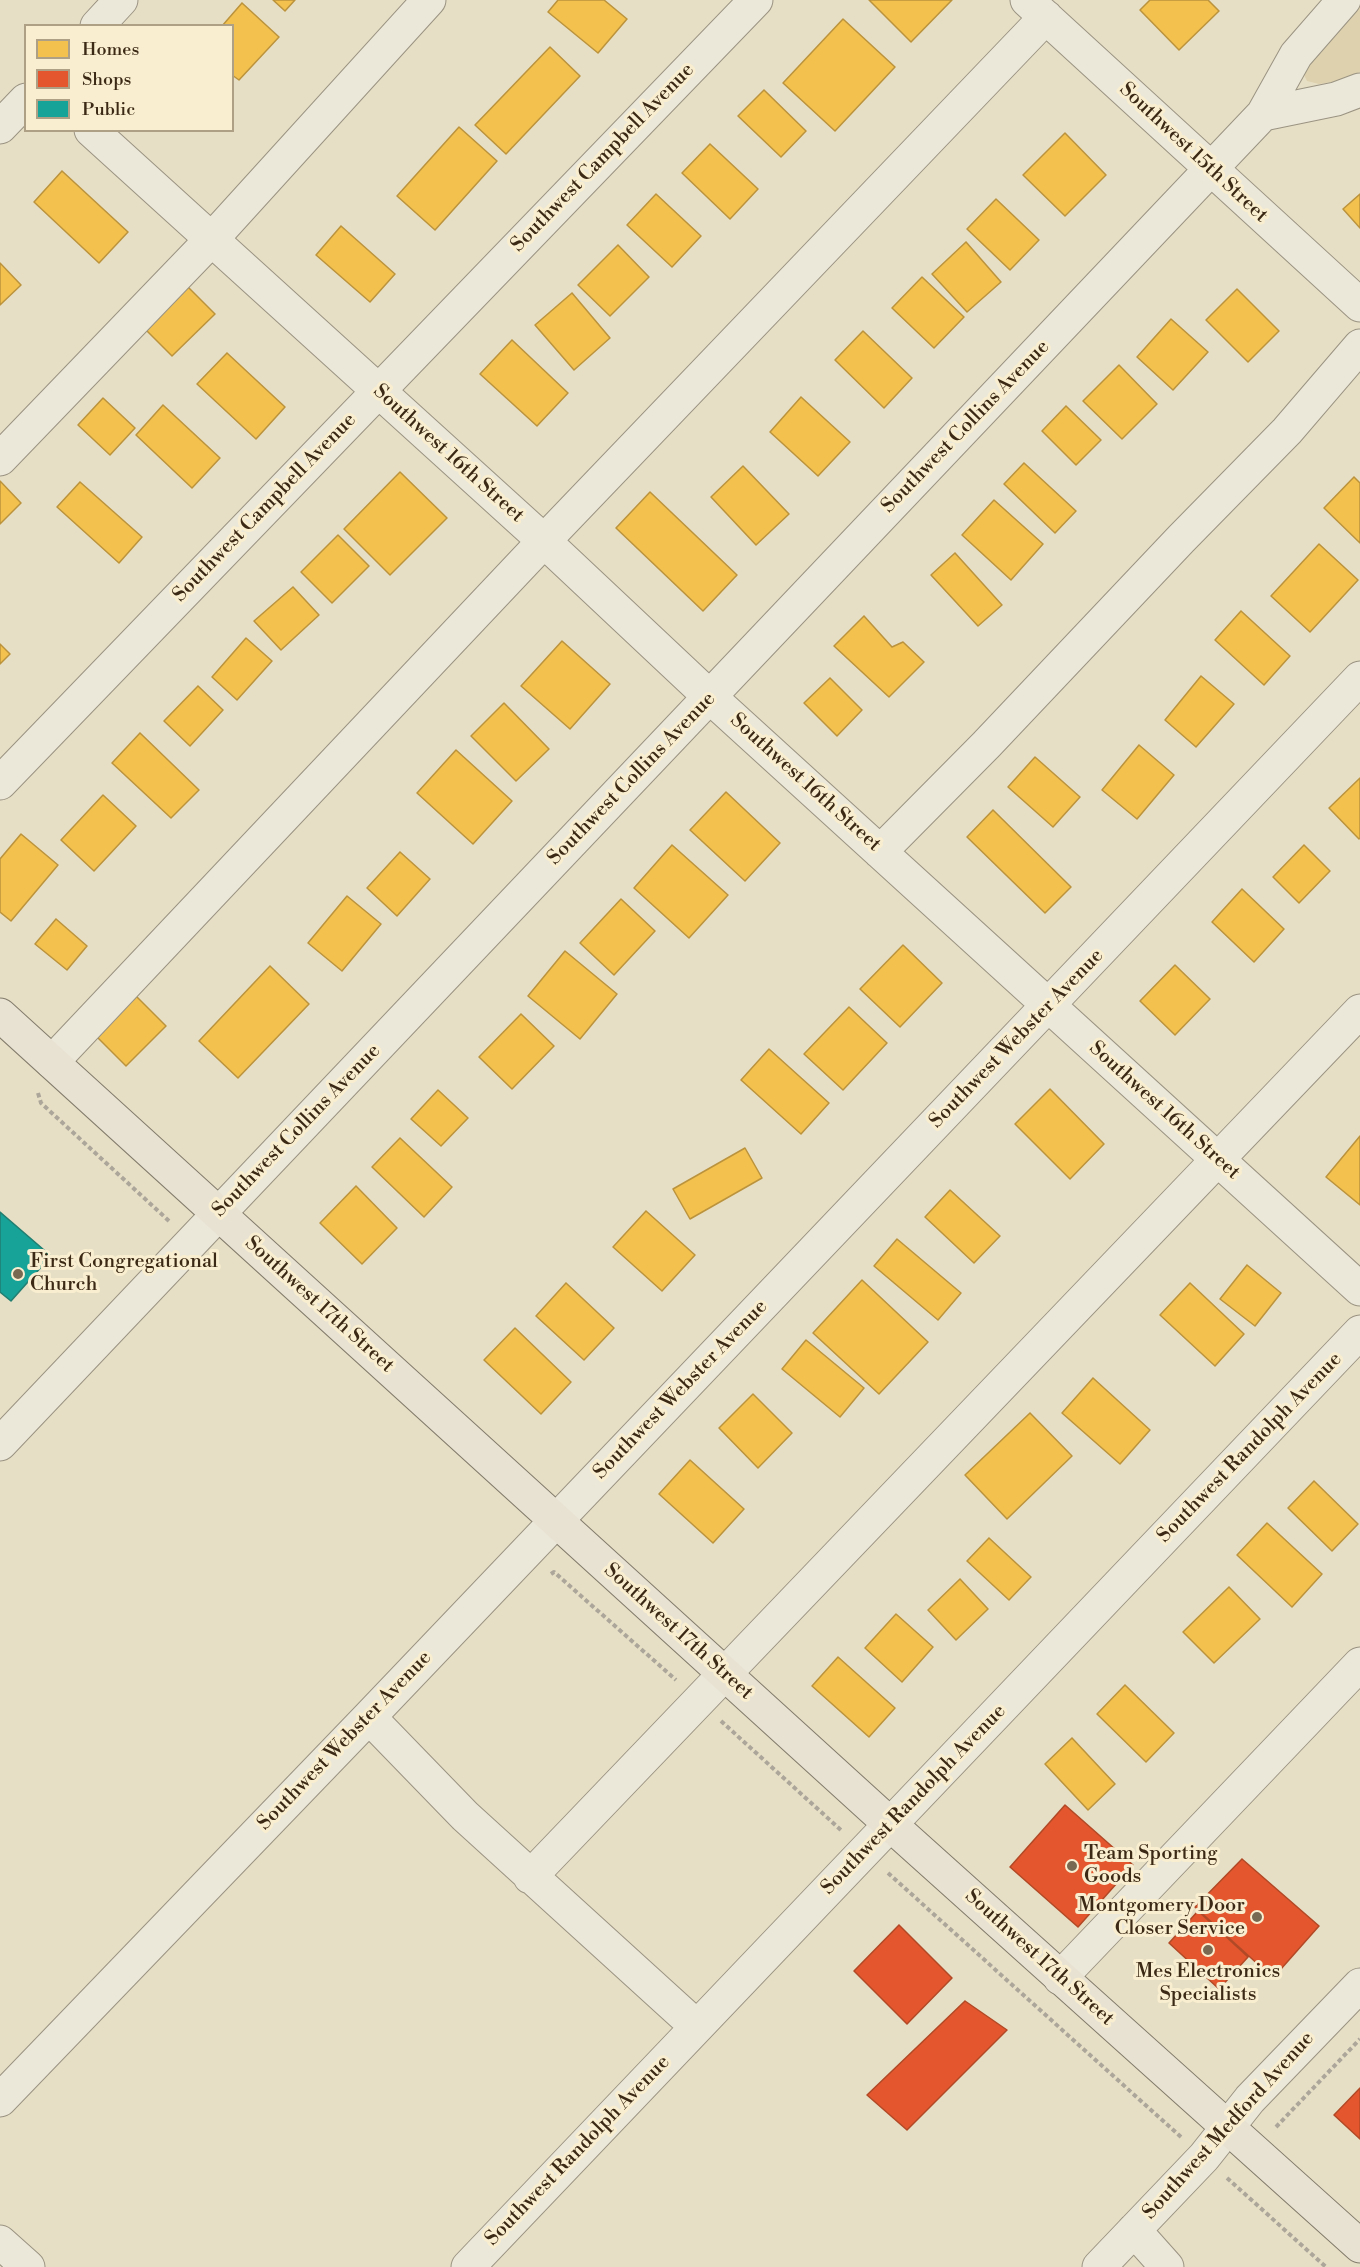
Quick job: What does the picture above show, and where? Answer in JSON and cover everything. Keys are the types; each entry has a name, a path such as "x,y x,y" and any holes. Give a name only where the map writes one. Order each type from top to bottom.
{"main road":[{"name":"Southwest 17th Street","path":"0,1015 723,1674 1360,2246"}],"street":[{"path":"99,24 121,0"},
{"path":"0,459 211,240 429,0"},
{"name":"Southwest Campbell Avenue","path":"0,783 756,0"},
{"name":"Southwest Collins Avenue","path":"5,1430 219,1214 1263,114 1296,55 1344,0"},
{"path":"52,1062 544,542 1036,9"},
{"name":"Southwest 15th Street","path":"1036,9 1360,305"},
{"path":"1263,114 1336,99 1360,90"},
{"path":"0,127 24,102"},
{"name":"Southwest 16th Street","path":"93,132 1360,1289"},
{"path":"880,852 986,745 1287,431 1360,346"},
{"name":"Southwest Webster Avenue","path":"0,2100 369,1717 1360,678"},
{"path":"530,1877 1360,1011"},
{"name":"Southwest Randolph Avenue","path":"468,2267 1360,1332"},
{"path":"1060,1978 1360,1664"},
{"path":"369,1717 465,1816 697,2027"},
{"name":"Southwest Medford Avenue","path":"1099,2267 1134,2230 1216,2168 1229,2127 1250,2099 1360,1985"},
{"path":"1134,2230 1167,2267"},
{"path":"0,2242 28,2267"}],"path":[{"path":"38,1092 41,1103 165,1215 189,1245"},
{"path":"554,1572 1326,2267"},
{"path":"1216,2168 1255,2150 1360,2038"}],"shaded area":[{"path":"1360,4 1360,72 1338,81 1319,84 1307,81 1302,71 1303,63"}],"building: Homes":[{"path":"273,0 295,0 285,11"},
{"path":"558,0 604,0 627,19 598,53 548,12"},
{"path":"869,0 952,0 911,42"},
{"path":"1150,0 1208,0 1219,11 1179,50 1140,10"},
{"path":"242,3 279,37 239,80 234,76 234,24 224,24"},
{"path":"843,19 895,67 835,131 783,83"},
{"path":"550,47 580,76 506,154 475,125"},
{"path":"764,90 806,131 781,157 738,116"},
{"path":"459,127 497,161 435,230 397,196"},
{"path":"1065,133 1106,175 1065,216 1023,175"},
{"path":"710,144 758,189 730,219 682,173"},
{"path":"62,171 128,232 99,263 34,202"},
{"path":"656,194 701,236 672,267 627,225"},
{"path":"1360,194 1360,228 1343,209"},
{"path":"996,199 1039,240 1010,270 967,229"},
{"path":"341,226 395,274 370,302 316,255"},
{"path":"966,242 1001,282 967,312 932,274"},
{"path":"618,245 649,277 610,316 578,285"},
{"path":"0,263 21,285 0,305"},
{"path":"922,277 964,317 934,348 892,308"},
{"path":"188,287 215,314 172,356 145,329"},
{"path":"1237,289 1279,331 1248,362 1206,320"},
{"path":"572,293 610,338 574,370 535,325"},
{"path":"1171,319 1208,352 1173,390 1137,357"},
{"path":"863,331 912,378 884,408 835,360"},
{"path":"512,340 568,393 537,426 480,374"},
{"path":"227,353 285,407 256,439 197,384"},
{"path":"1119,365 1157,404 1122,439 1083,401"},
{"path":"801,397 850,442 818,476 770,432"},
{"path":"103,398 135,428 110,455 78,425"},
{"path":"163,405 220,458 192,488 136,435"},
{"path":"1066,406 1101,440 1076,465 1042,431"},
{"path":"1024,463 1076,511 1055,533 1004,484"},
{"path":"743,466 789,514 756,545 711,497"},
{"path":"400,472 447,518 390,575 344,529"},
{"path":"1354,477 1360,483 1360,543 1324,508"},
{"path":"0,481 21,503 0,524"},
{"path":"80,482 142,537 119,563 57,507"},
{"path":"650,492 737,575 703,611 616,528"},
{"path":"994,500 1043,544 1011,580 962,535"},
{"path":"338,535 369,566 332,603 301,572"},
{"path":"1319,544 1358,580 1310,632 1271,596"},
{"path":"955,553 1002,605 978,626 931,575"},
{"path":"293,587 319,615 281,650 254,621"},
{"path":"1241,611 1290,656 1264,685 1215,640"},
{"path":"864,616 892,647 903,642 924,662 889,697 834,646"},
{"path":"246,638 272,661 237,700 212,677"},
{"path":"562,641 610,684 570,729 521,686"},
{"path":"0,644 10,654 0,664"},
{"path":"1201,676 1234,704 1196,747 1165,720"},
{"path":"830,678 862,710 837,736 804,703"},
{"path":"198,686 223,710 190,746 164,721"},
{"path":"504,703 549,749 516,781 471,736"},
{"path":"140,733 199,790 171,818 112,763"},
{"path":"1139,745 1174,775 1137,819 1102,790"},
{"path":"456,750 512,801 473,844 417,793"},
{"path":"1035,757 1080,797 1053,827 1008,787"},
{"path":"1360,778 1360,838 1359,839 1329,808"},
{"path":"726,792 780,843 745,881 690,830"},
{"path":"103,795 136,826 94,871 61,840"},
{"path":"993,810 1071,887 1045,913 967,837"},
{"path":"21,834 58,865 11,921 0,912 0,859"},
{"path":"672,845 728,895 689,938 634,888"},
{"path":"1304,845 1330,871 1299,903 1273,877"},
{"path":"400,852 430,879 397,916 367,888"},
{"path":"1242,889 1284,929 1254,962 1212,922"},
{"path":"347,896 381,924 342,971 308,943"},
{"path":"621,899 655,931 614,975 580,943"},
{"path":"56,919 87,946 67,970 35,944"},
{"path":"903,945 942,983 900,1027 860,989"},
{"path":"565,951 617,994 580,1039 528,996"},
{"path":"1175,965 1210,999 1175,1035 1140,1001"},
{"path":"270,966 309,1004 238,1078 199,1041"},
{"path":"132,992 166,1026 126,1066 92,1032"},
{"path":"849,1007 887,1043 843,1090 804,1054"},
{"path":"521,1014 554,1046 512,1089 479,1057"},
{"path":"769,1049 829,1103 801,1134 741,1080"},
{"path":"1050,1089 1104,1144 1070,1179 1015,1124"},
{"path":"438,1090 468,1118 441,1146 411,1119"},
{"path":"1360,1136 1360,1205 1326,1177"},
{"path":"400,1138 452,1187 424,1217 372,1167"},
{"path":"745,1148 762,1178 690,1219 673,1189"},
{"path":"356,1186 397,1228 362,1264 320,1223"},
{"path":"950,1190 1000,1236 974,1263 925,1217"},
{"path":"646,1211 695,1255 662,1291 613,1247"},
{"path":"897,1239 961,1293 938,1320 874,1266"},
{"path":"1247,1265 1281,1293 1255,1326 1220,1299"},
{"path":"862,1280 928,1342 879,1394 813,1333"},
{"path":"566,1283 614,1328 584,1360 536,1316"},
{"path":"1190,1283 1244,1334 1215,1366 1160,1315"},
{"path":"515,1328 571,1382 541,1414 484,1360"},
{"path":"806,1340 864,1388 840,1417 782,1369"},
{"path":"1093,1378 1150,1430 1120,1464 1062,1413"},
{"path":"753,1394 792,1433 758,1468 719,1428"},
{"path":"1030,1413 1072,1456 1007,1519 965,1475"},
{"path":"690,1460 744,1509 713,1543 659,1494"},
{"path":"1314,1481 1358,1524 1332,1551 1288,1508"},
{"path":"1267,1523 1322,1574 1292,1607 1237,1555"},
{"path":"989,1538 1031,1577 1009,1600 967,1561"},
{"path":"960,1579 988,1609 956,1640 928,1610"},
{"path":"1229,1587 1260,1619 1214,1663 1183,1632"},
{"path":"896,1614 933,1647 902,1682 865,1648"},
{"path":"838,1657 895,1708 869,1737 812,1686"},
{"path":"1125,1685 1174,1733 1146,1762 1097,1714"},
{"path":"1072,1738 1115,1784 1088,1810 1045,1764"}],"building: Shops":[{"name":"Team Sporting Goods","path":"1065,1805 1133,1865 1078,1927 1010,1867"},
{"name":"Montgomery Door Closer Service","path":"1242,1859 1319,1926 1273,1978 1195,1907"},
{"name":"Mes Electronics Specialists","path":"1198,1911 1248,1957 1219,1989 1169,1943"},
{"path":"899,1925 952,1978 907,2024 854,1971"},
{"path":"965,2001 1007,2030 907,2130 867,2095"},
{"path":"1360,2088 1360,2139 1334,2115"}],"building: Public":[{"name":"First Congregational Church","path":"0,1212 51,1256 11,1301 0,1292"}],"place":[{"name":"First Congregational Church","path":"18,1274"},
{"name":"Team Sporting Goods","path":"1072,1866"},
{"name":"Montgomery Door Closer Service","path":"1257,1917"},
{"name":"Mes Electronics Specialists","path":"1208,1950"}]}
